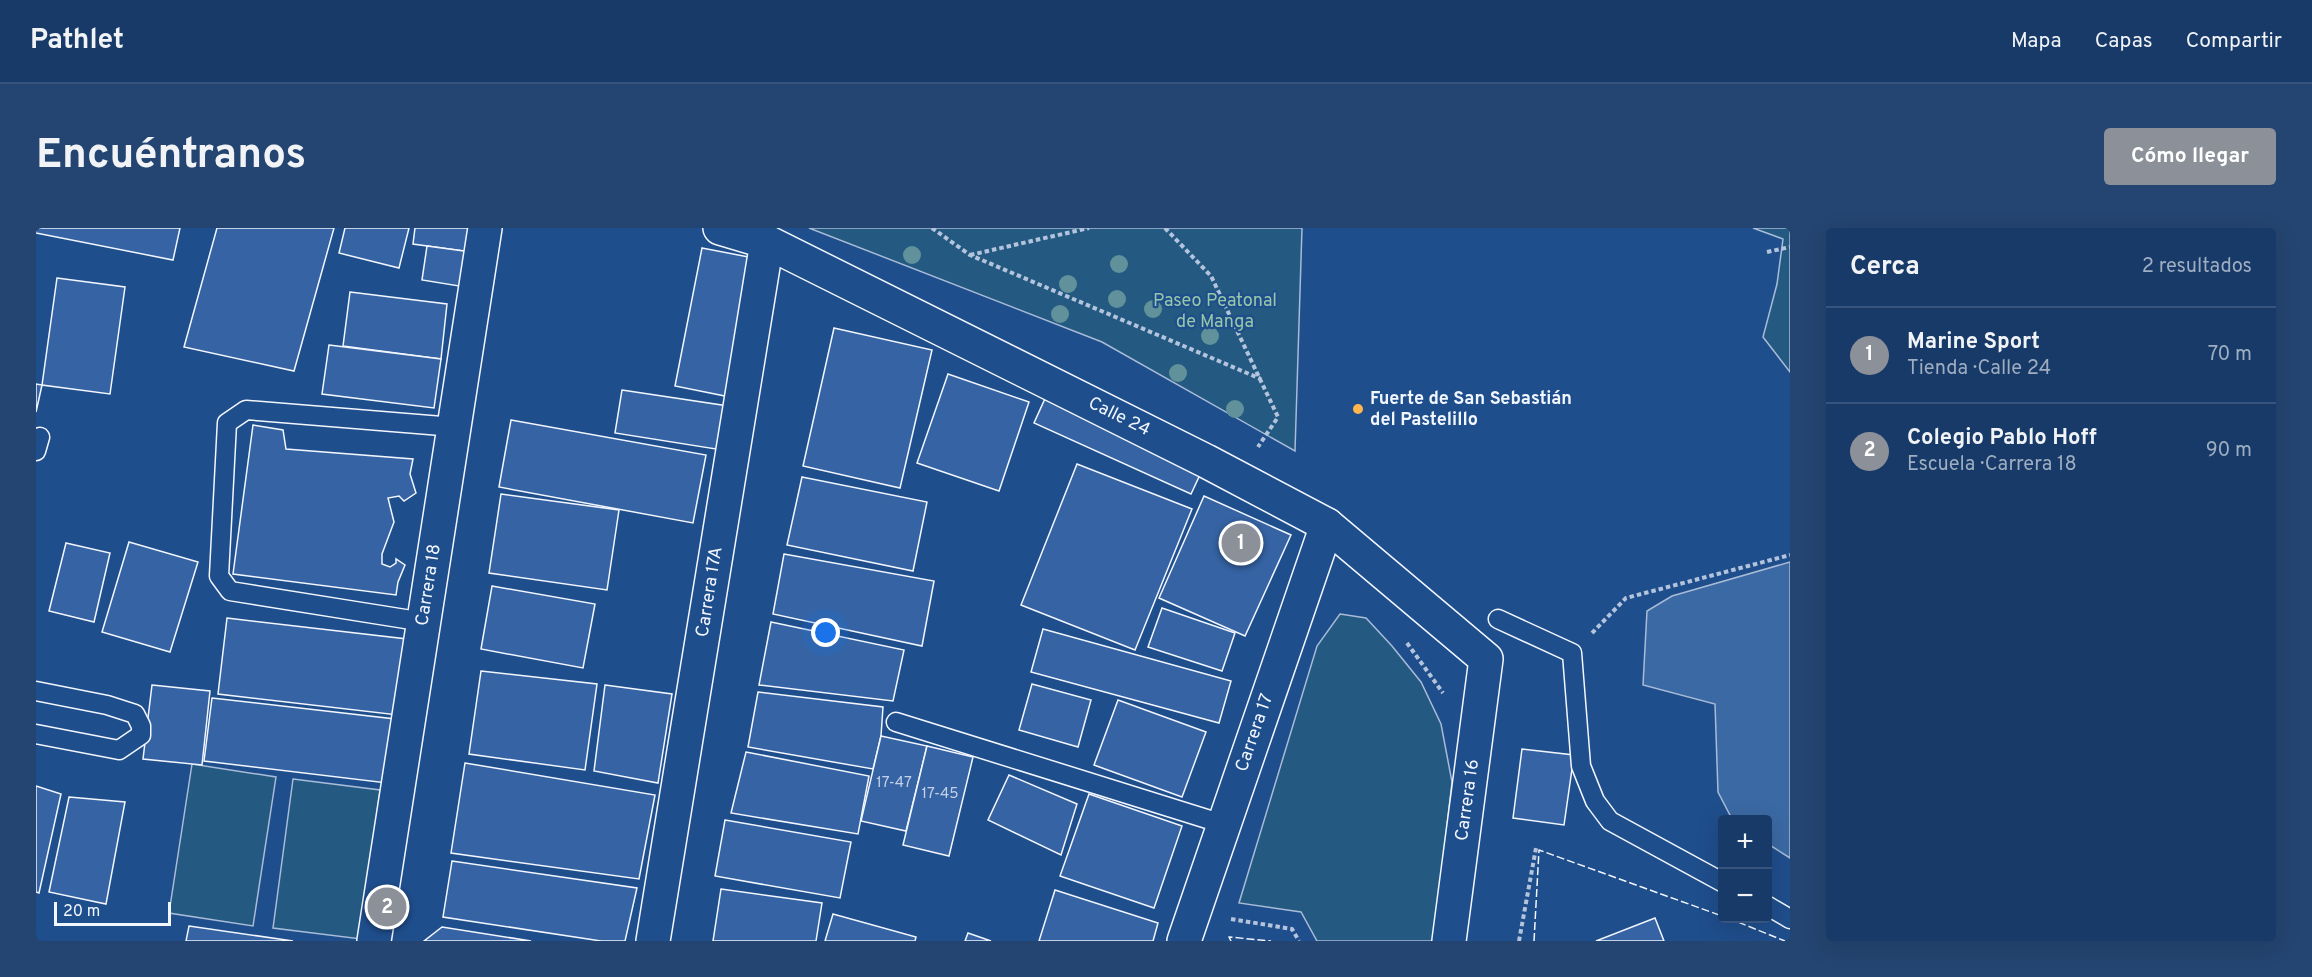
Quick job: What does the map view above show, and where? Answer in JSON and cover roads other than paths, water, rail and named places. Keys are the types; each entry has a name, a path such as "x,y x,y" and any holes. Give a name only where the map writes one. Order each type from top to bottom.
{"street":[{"name":"Carrera 18","path":"374,941 484,228"},
{"name":"Calle 24","path":"720,228 767,242 1327,525 1486,659"},
{"name":"Carrera 17A","path":"653,941 767,242"},
{"name":"Carrera 17","path":"1184,941 1327,525"},
{"name":"Carrera 16","path":"1449,941 1486,659"}],"lane":[{"path":"424,622 230,591 219,576 227,423 246,410 454,427"},
{"path":"1497,619 1572,653 1581,766 1595,801 1610,821 1718,880"},
{"path":"36,691 107,705 135,714 141,726 141,735 119,750 36,734"},
{"path":"896,723 1224,824"},
{"path":"1772,909 1790,918"}],"place":[{"name":"Fuerte de San Sebastián del Pastelillo","path":"1358,409"},
{"name":"Marine Sport","path":"1241,543"},
{"name":"Colegio Pablo Hoff","path":"387,907"}],"park label":[{"name":"Paseo Peatonal de Manga","path":"1215,311"}]}
